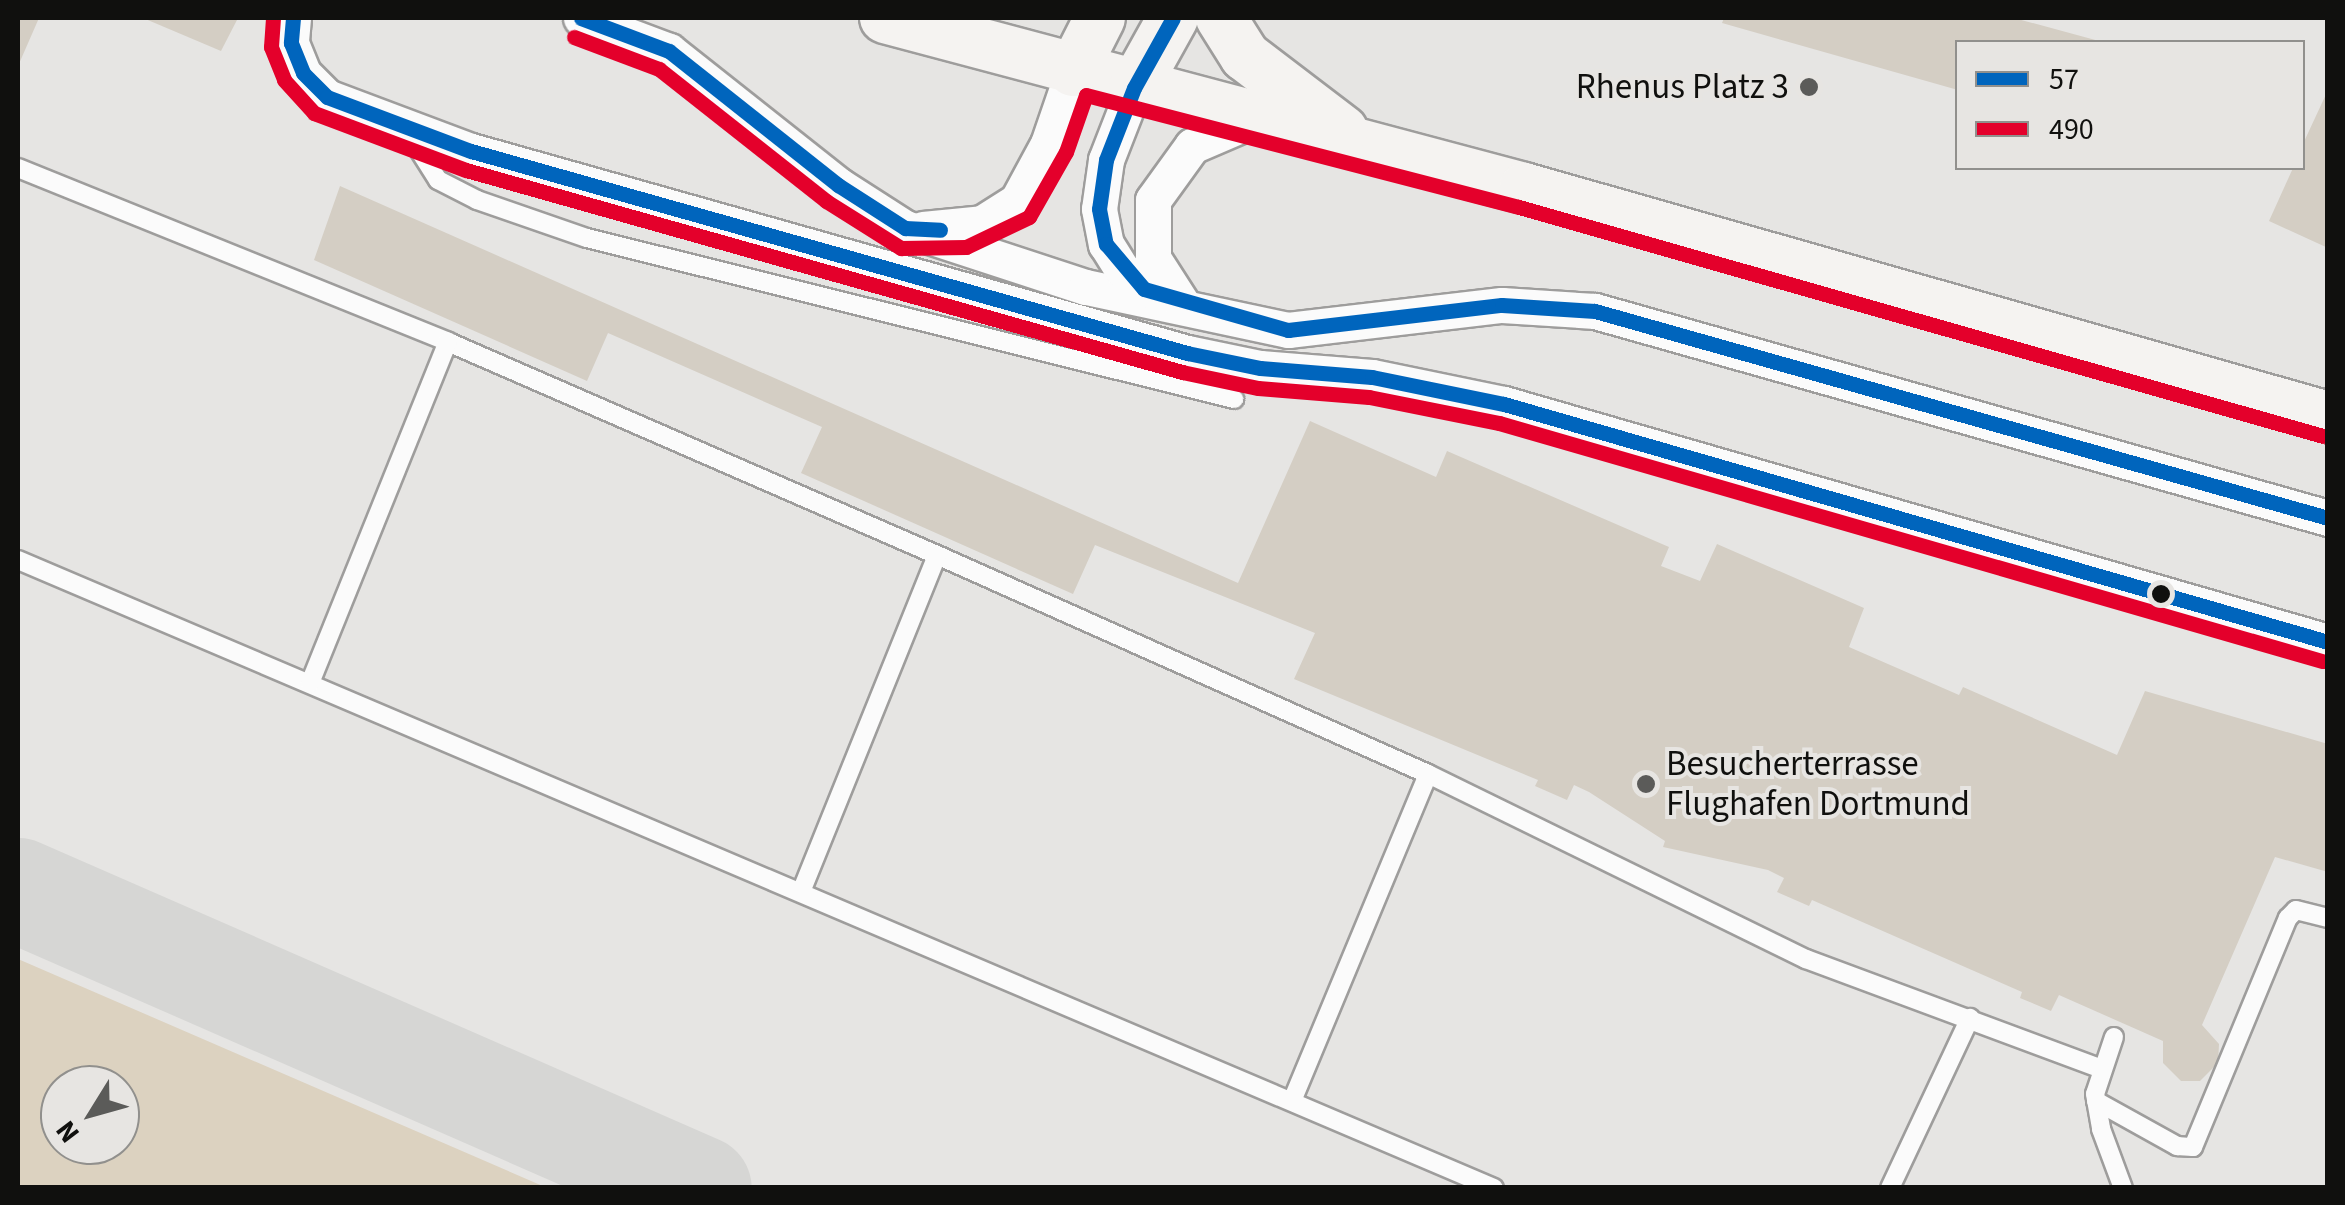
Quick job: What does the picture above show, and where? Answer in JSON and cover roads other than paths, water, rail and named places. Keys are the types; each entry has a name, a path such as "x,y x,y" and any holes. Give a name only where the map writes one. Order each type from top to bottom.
{"main road":[{"path":"885,18 1134,88 1358,144 2328,417"},
{"path":"1073,70 1100,18"},
{"path":"1134,88 1173,18"},
{"path":"1221,18 1244,56 1358,144"}],"street":[{"path":"293,18 292,43 312,86 407,131 1187,353 1260,368 1372,377 1504,404 2328,642"},
{"path":"580,18 669,51 826,176 905,228 1086,286 1288,330 1502,306 1595,311 2328,518"},
{"path":"905,228 961,228 1017,201 1048,144 1073,70"},
{"path":"1134,88 1103,173 1099,209 1106,244 1144,289 1183,305"},
{"path":"1183,305 1153,258 1153,200 1192,146 1256,118"}],"lane":[{"path":"407,131 438,180 477,200 587,238 1234,399"},
{"path":"18,168 448,342 937,556 1428,774 1806,959 2101,1070"},
{"path":"310,683 448,342"},
{"path":"800,892 937,556"},
{"path":"18,560 1494,1188"},
{"path":"1292,1101 1428,774"},
{"path":"2096,1100 2177,1146 2194,1147 2288,918 2296,910 2328,918"},
{"path":"1890,1188 1970,1018"},
{"path":"2114,1037 2101,1070 2096,1100 2123,1188"}],"place":[{"name":"Rhenus Platz 3","path":"1809,87"},
{"name":"Besucherterrasse Flughafen Dortmund","path":"1646,784"}]}
